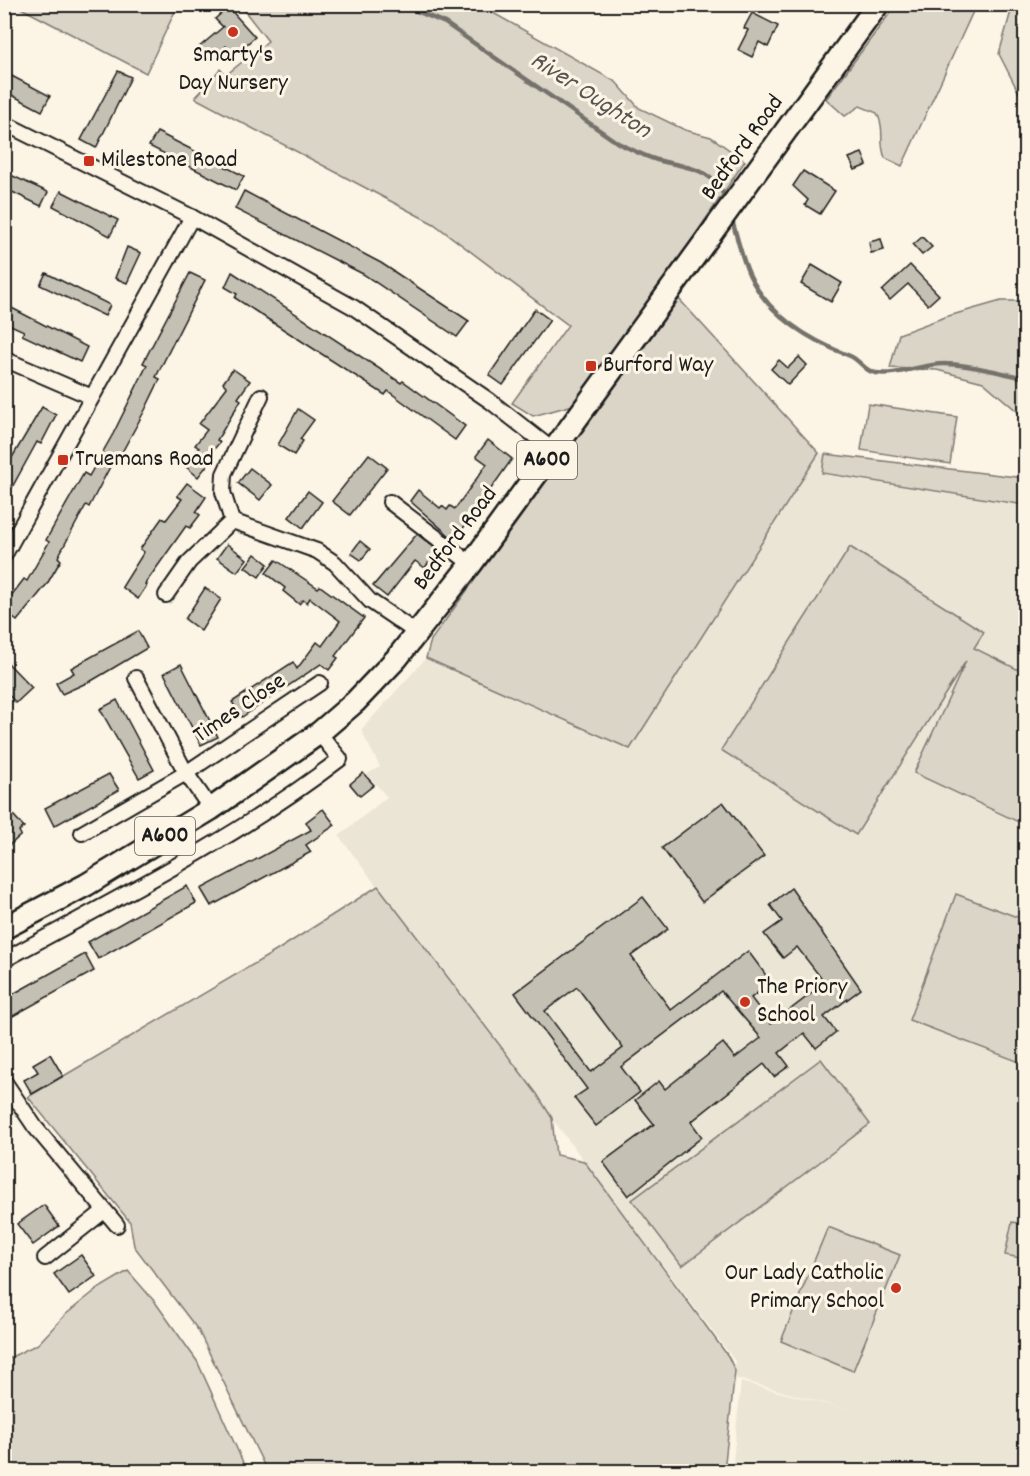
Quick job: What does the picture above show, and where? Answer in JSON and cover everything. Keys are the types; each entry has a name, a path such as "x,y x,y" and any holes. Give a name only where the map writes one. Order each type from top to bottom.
{"main road":[{"name":"Bedford Road","path":"4,928 86,885 211,809 319,733 355,702 417,633 471,564 878,4"}],"street":[{"path":"4,123 192,217 353,307 490,401 554,451"},
{"path":"4,556 192,217"},
{"path":"4,359 92,397"},
{"path":"232,521 223,492 224,474 261,396"},
{"path":"390,502 471,564"},
{"path":"166,595 189,562 232,521"},
{"path":"232,521 317,551 335,563 370,601 417,633"},
{"name":"Times Close","path":"136,678 186,773 211,809"},
{"name":"Times Close","path":"82,833 186,773 320,683"},
{"path":"4,960 201,852 286,801 340,759 319,733"},
{"path":"4,1081 8,1096 117,1225"},
{"path":"45,1258 104,1211"}],"shaded area":[{"path":"1013,4 1025,5 1025,105 999,54"},
{"path":"15,5 178,5 146,73"},
{"path":"227,5 479,5 616,82 639,108 685,130 711,137 745,161 666,278 666,282 577,404 533,416 512,403 568,325 434,224 195,98 220,69 226,75 268,41 243,9"},
{"path":"896,5 976,5 902,166 885,158 881,125 877,113 860,106 845,116 826,99"},
{"path":"679,299 819,453 630,749 426,658 431,640"},
{"path":"1001,301 1025,301 1025,418 983,382 937,370 890,368 899,334 945,317"},
{"path":"868,404 957,417 950,464 861,450"},
{"name":"The Priory School","path":"819,453 1025,488 1025,1471 732,1471 741,1382 845,1409 734,1378 735,1361 339,836 387,797 367,774 380,767 361,730 426,658 630,749"},
{"path":"825,454 1025,478 1025,505 822,473"},
{"path":"850,547 984,632 974,648 1025,673 1025,825 914,773 966,661 856,835 721,750"},
{"path":"378,886 537,1094 552,1118 556,1155 584,1161 728,1356 735,1371 724,1471 267,1471 198,1330 134,1246 130,1222 28,1097 276,951"},
{"path":"956,894 1025,920 1025,1064 909,1020"},
{"path":"821,1059 870,1124 682,1266 632,1200"},
{"path":"1012,1222 1025,1224 1025,1259 1005,1255"},
{"path":"828,1227 900,1255 853,1371 781,1341"},
{"path":"128,1271 155,1302 197,1361 247,1471 5,1471 5,1360 38,1344 65,1315 96,1290"}],"building":[{"name":"Smarty's Day Nursery","path":"228,7 255,37 234,55 226,46 209,61 198,48 223,27 215,19"},
{"path":"752,13 778,26 768,47 759,42 752,57 738,50 748,30 744,28"},
{"path":"118,71 131,77 96,148 81,140"},
{"path":"4,72 50,96 42,111 4,91"},
{"path":"157,132 244,176 236,190 149,146"},
{"path":"862,153 867,165 855,170 849,158"},
{"path":"803,171 835,191 820,214 805,205 808,200 793,186"},
{"path":"4,172 48,192 41,206 4,188"},
{"path":"61,191 118,220 110,236 53,206"},
{"path":"244,191 381,263 469,321 457,337 363,274 235,209"},
{"path":"922,237 932,247 922,255 913,245"},
{"path":"881,239 884,250 871,253 869,242"},
{"path":"127,247 141,253 127,283 115,278"},
{"path":"812,265 842,283 831,302 801,284"},
{"path":"910,265 939,295 928,305 908,284 890,300 882,291"},
{"path":"232,272 401,383 403,381 465,426 455,440 388,391 385,395 235,298 237,294 225,287"},
{"path":"46,273 110,305 105,316 40,285"},
{"path":"190,273 205,280 156,377 160,379 145,410 115,465 112,463 89,507 86,505 58,557 61,560 47,584 17,621 4,611 4,605 24,579 27,581 49,542 46,540 84,473 89,476 113,434 147,365 143,363"},
{"path":"4,304 87,347 80,362 22,335 24,331 4,322"},
{"path":"535,309 550,320 503,385 489,375"},
{"path":"799,357 807,365 788,385 771,369 779,360 788,368"},
{"path":"233,369 250,381 238,398 241,400 217,440 220,442 205,460 209,463 198,477 185,466 199,448 195,445 207,430 199,424 227,387 223,383"},
{"path":"42,407 56,415 41,444 37,442 4,502 4,471"},
{"path":"298,409 314,420 300,439 303,441 294,455 278,445"},
{"path":"488,440 512,459 457,537 453,534 451,537 410,501 418,490 440,508 442,506 447,510 450,506 455,509 487,464 476,456"},
{"path":"369,454 387,468 350,515 332,501"},
{"path":"250,468 272,485 260,500 238,483"},
{"path":"187,483 206,497 196,512 200,515 190,528 186,526 145,584 147,585 138,599 122,587 144,552 140,549 162,518 166,520 182,499 177,496"},
{"path":"308,491 322,502 303,528 289,517"},
{"path":"417,534 441,553 432,566 428,563 425,568 415,561 387,597 373,586"},
{"path":"360,541 370,549 361,560 351,553"},
{"path":"227,544 247,559 237,572 217,558"},
{"path":"255,554 268,564 259,577 245,567"},
{"path":"276,560 318,588 320,586 364,618 335,656 338,658 329,670 321,664 242,717 232,702 293,662 297,669 317,642 322,646 340,621 310,598 307,603 303,600 299,604 283,591 285,588 266,573"},
{"path":"205,588 221,599 201,631 185,619"},
{"path":"138,631 147,648 93,680 62,694 56,683 74,673 71,668"},
{"path":"4,659 32,688 16,703 4,690"},
{"path":"181,664 218,737 201,745 164,673"},
{"path":"117,700 154,770 139,778 100,709"},
{"path":"363,773 374,785 360,796 350,784"},
{"path":"109,774 119,790 54,826 45,808"},
{"path":"723,802 764,856 702,902 662,848"},
{"path":"4,805 24,827 19,831 21,835 4,850"},
{"path":"323,809 335,825 306,845 311,852 211,906 201,889 311,830 306,822"},
{"path":"187,886 196,903 98,959 88,942"},
{"path":"791,888 861,989 824,1017 836,1032 816,1048 804,1033 779,1053 789,1066 774,1077 764,1064 691,1122 702,1137 628,1196 603,1162 654,1124 635,1100 659,1081 665,1089 723,1043 735,1058 761,1038 721,991 621,1067 640,1092 596,1126 574,1098 587,1089 515,993 643,897 668,929 631,956 671,1010 748,951 771,982 751,998 771,1024 825,983 797,947 783,958 764,934 782,921 770,905","holes":["577,987 623,1048 591,1072 545,1011"]},
{"path":"85,954 94,971 4,1021 4,999"},
{"path":"50,1054 63,1076 32,1094 24,1080 38,1072 33,1064"},
{"path":"44,1205 59,1226 33,1245 17,1224"},
{"path":"81,1255 96,1276 69,1295 54,1274"}],"waterway":[{"name":"River Oughton","path":"400,4 445,23 618,143 652,158 698,170 714,181 726,200"},
{"name":"River Oughton","path":"731,217 749,274 767,302 791,325 854,358 872,372 885,373 954,364 1026,378"}],"place":[{"name":"Smarty's Day Nursery","path":"233,32"},
{"name":"Milestone Road","path":"89,161"},
{"name":"Burford Way","path":"591,366"},
{"name":"Truemans Road","path":"63,460"},
{"name":"The Priory School","path":"745,1002"},
{"name":"Our Lady Catholic Primary School","path":"896,1288"}]}
